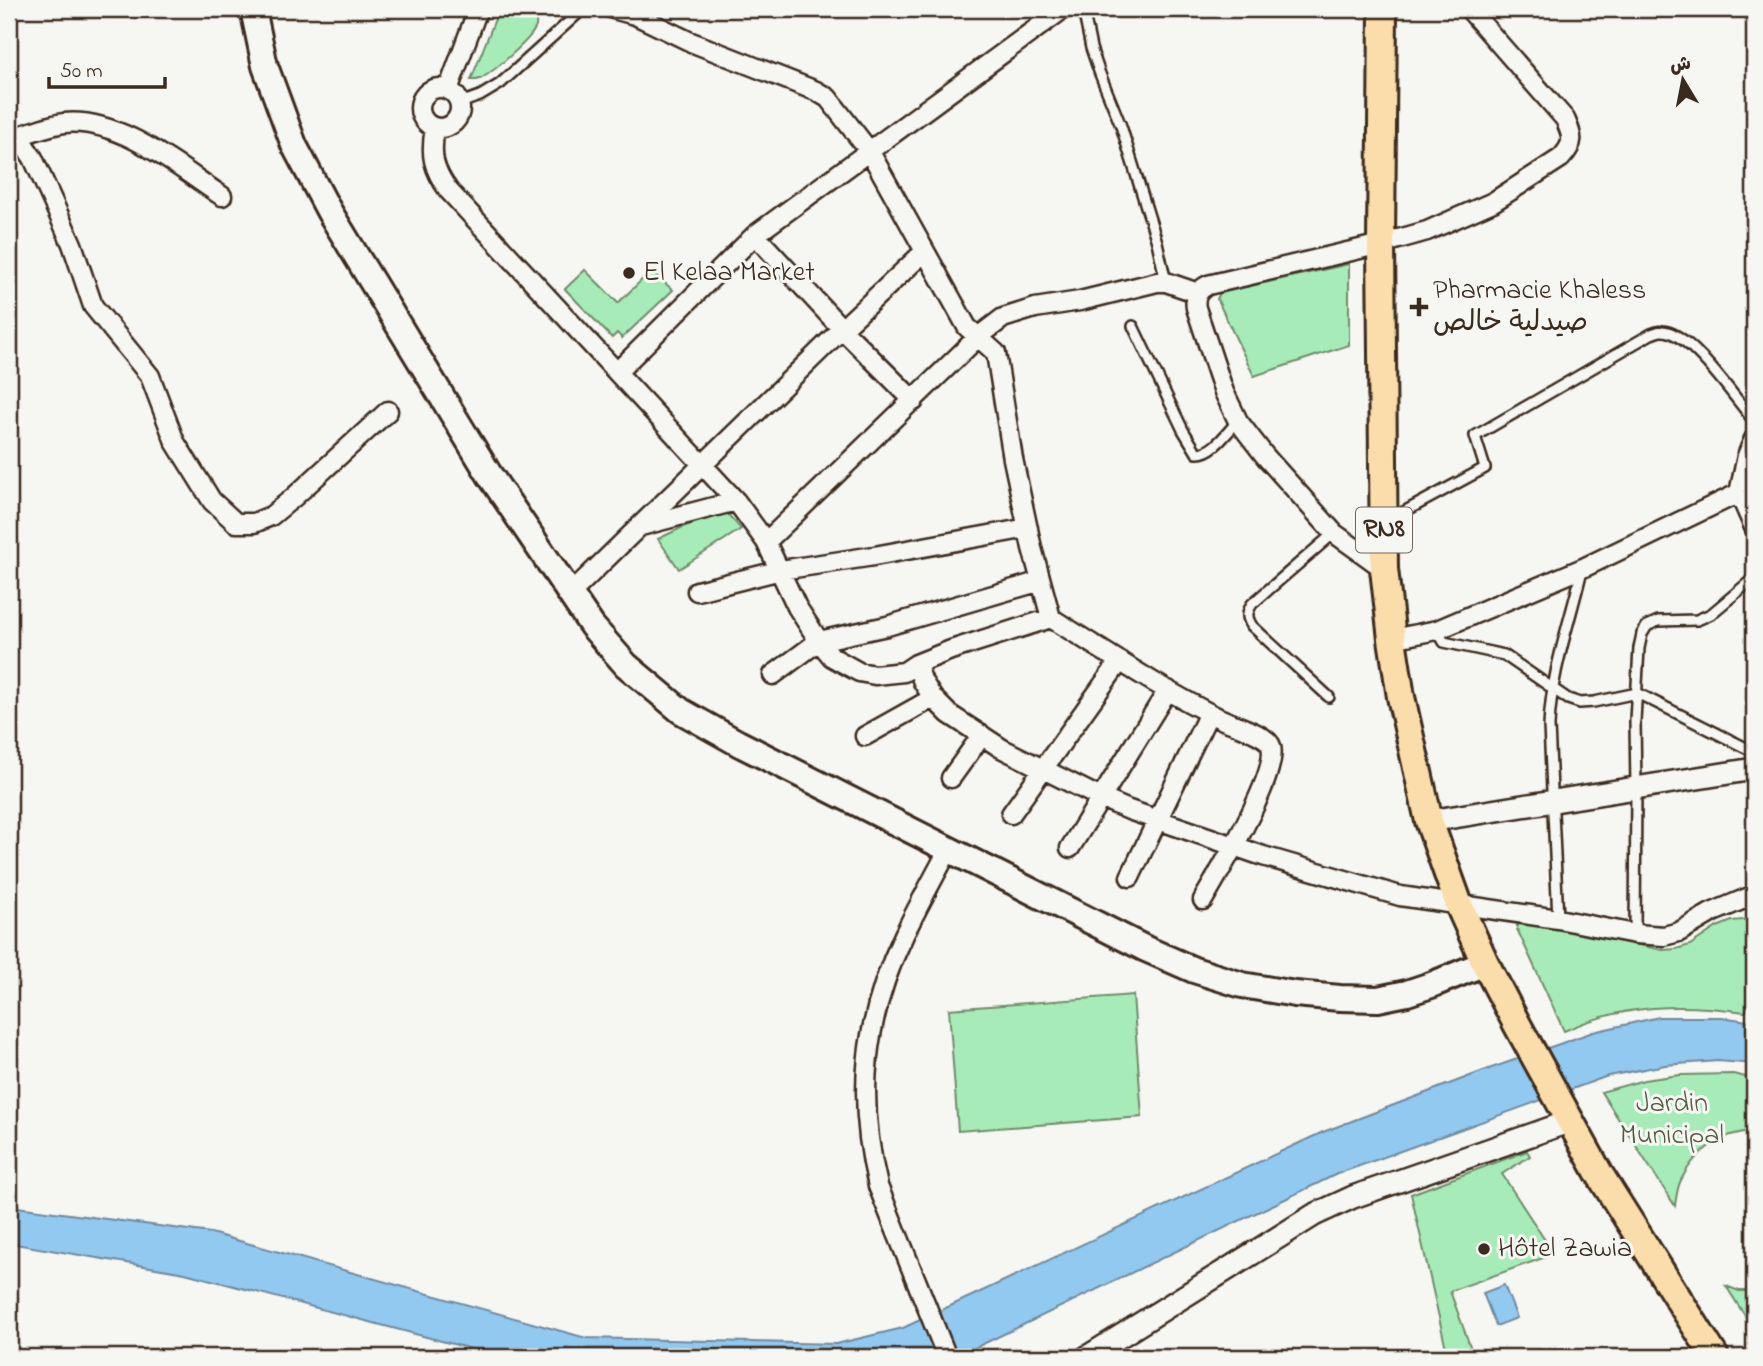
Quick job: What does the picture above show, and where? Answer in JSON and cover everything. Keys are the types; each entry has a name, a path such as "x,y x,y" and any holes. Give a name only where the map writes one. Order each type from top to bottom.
{"main road":[{"path":"253,9 265,66 293,145 329,211 489,474 592,626 626,665 681,711 738,743 1146,949 1194,970 1242,985 1295,995 1378,999 1431,985 1485,963"},
{"name":"RN8","path":"1383,9 1381,244 1384,569 1401,697 1429,821 1458,905 1519,1028 1600,1175 1715,1357"}],"street":[{"path":"454,97 478,9"},
{"path":"613,9 635,15 691,42 828,98 870,152 967,327 996,353 1013,459 1051,618 1168,690 1268,741 1271,746 1266,777 1203,900"},
{"path":"617,372 755,235 1063,9"},
{"path":"1384,569 1334,533 1265,456 1238,421 1224,392 1195,302 1198,293 1209,285 1427,231 1493,202 1561,158 1570,149 1572,141 1565,119 1469,9"},
{"path":"439,88 454,97 460,110 455,122 445,128 435,128 423,120 419,108 423,97 433,89 439,88"},
{"path":"222,196 131,137 98,125 64,123 13,134 33,158 72,244 93,306 150,376 175,442 212,501 236,523 254,523 271,516 388,411"},
{"path":"435,128 433,158 436,170 449,191 736,501 766,542 797,607 832,657 859,672 875,675 904,672 916,664 951,650 1051,618"},
{"path":"755,235 842,329 914,401"},
{"path":"571,593 842,329 925,253"},
{"path":"766,542 978,337 1003,318 1035,308 1080,301 1157,282 1166,282 1198,293"},
{"path":"1754,439 1747,456 1739,493 1754,527"},
{"path":"1392,639 1437,630 1583,568 1739,493"},
{"path":"639,527 736,501"},
{"path":"697,590 781,570 1028,528"},
{"path":"773,675 819,641 887,626 1041,581"},
{"path":"1011,814 1120,661"},
{"path":"916,664 933,698 949,714 1001,748 1101,798 1233,846 1400,896 1558,919 1635,934 1664,936 1679,932 1711,913 1754,895"},
{"path":"1070,848 1168,690"},
{"path":"865,736 933,698"},
{"path":"1130,877 1209,713"},
{"path":"951,778 982,735"},
{"path":"1429,821 1754,769"},
{"path":"947,1357 877,1186 870,1157 866,1117 866,1065 875,1013 887,975 949,849"},
{"path":"1087,1357 1333,1205 1568,1116"}],"lane":[{"path":"454,97 480,96 499,84 583,9"},
{"path":"1083,9 1091,48 1121,126 1157,242 1166,282"},
{"path":"1133,326 1183,430 1197,453 1202,454 1210,449 1238,421"},
{"path":"1384,522 1485,468 1475,436 1651,334 1662,331 1672,333 1684,341 1704,358 1754,421"},
{"path":"1329,696 1252,626 1247,614 1252,604 1334,533"},
{"path":"1558,919 1549,726 1552,687 1583,568"},
{"path":"1635,934 1635,721 1642,634 1647,626 1658,621 1697,620 1711,614 1754,578"},
{"path":"1437,630 1444,642 1504,655 1568,699 1580,703 1594,702 1637,693 1754,752"}],"green space":[{"path":"499,9 533,9 536,26 504,62 482,78 471,80"},
{"path":"1349,264 1349,345 1254,376 1217,299 1220,293"},
{"path":"585,270 618,303 651,271 673,290 622,338 617,333 612,338 565,289"},
{"path":"726,512 741,529 679,569 658,539"},
{"path":"1754,919 1754,1001 1745,1012 1698,1007 1653,1008 1608,1015 1564,1031 1517,929 1519,922 1524,922 1663,950 1690,945 1717,927 1732,921"},
{"path":"1133,995 1142,1117 958,1131 949,1009"},
{"name":"Jardin Municipal","path":"1733,1074 1754,1079 1754,1131 1721,1139 1702,1152 1681,1180 1675,1206 1601,1092 1644,1080 1680,1075"},
{"path":"1527,1151 1530,1156 1502,1174 1552,1251 1549,1256 1450,1291 1474,1357 1448,1357 1411,1194"},
{"path":"1726,1286 1739,1291 1754,1291 1754,1330"}],"water":[{"path":"1659,1017 1722,1017 1754,1022 1754,1064 1718,1061 1665,1065 1608,1076 1337,1174 956,1357 502,1357 185,1273 9,1243 9,1206 211,1233 586,1338 836,1344 903,1328 1323,1132 1593,1032"},
{"path":"1504,1285 1517,1318 1496,1326 1483,1293"}],"place":[{"name":"El Kelaa Market","path":"629,273"},
{"name":"Pharmacie Khaless صيدلية خالص","path":"1419,307"},
{"name":"Hôtel Zawia","path":"1484,1249"}]}
